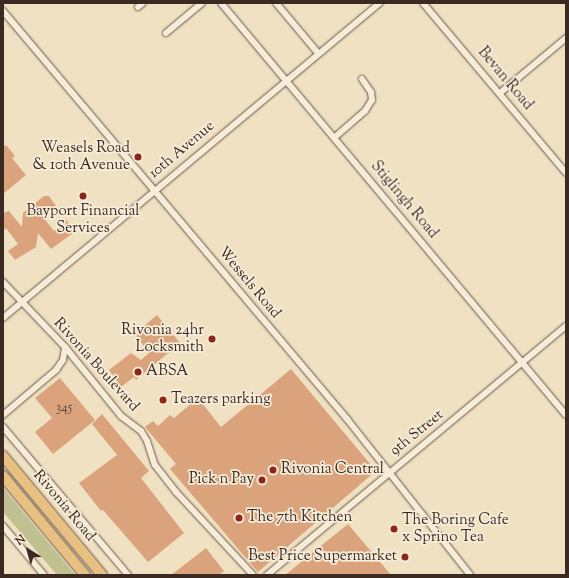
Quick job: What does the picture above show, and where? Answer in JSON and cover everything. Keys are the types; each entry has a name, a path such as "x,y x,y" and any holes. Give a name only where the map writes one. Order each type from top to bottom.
{"main road":[{"name":"Rivonia Road","path":"3,456 102,575"},
{"name":"Rivonia Road","path":"3,476 85,575"}],"street":[{"path":"166,33 202,3"},
{"name":"Stiglingh Road","path":"221,3 335,137 566,415"},
{"path":"276,3 318,53"},
{"name":"10th Avenue","path":"3,318 154,190 380,3"},
{"name":"Bevan Road","path":"423,3 565,169"},
{"name":"Wessels Road","path":"3,11 390,472 470,575"},
{"path":"500,93 566,38"},
{"path":"335,137 365,111 372,100 371,92 362,80"},
{"name":"Rivonia Boulevard","path":"3,282 66,347 121,416 145,436 155,465 176,492 253,575"},
{"name":"9th Street","path":"267,575 524,363 566,326"},
{"path":"3,415 56,370 63,360 66,347"},
{"path":"3,427 128,575"},
{"path":"3,526 44,575"}],"green space":[{"path":"3,488 75,575 57,575 3,512"}],"building":[{"path":"6,145 15,156 12,158 26,175 3,194 3,147"},
{"path":"44,196 49,196 56,206 43,217 54,231 66,220 76,231 51,249 38,233 36,247 15,260 8,251 18,244 6,228 3,231 3,213 9,211 22,227 23,213"},
{"path":"157,315 180,343 136,380 134,377 121,387 109,370 131,353 141,360 149,353 135,334"},
{"name":"Rivonia Central","path":"291,369 376,471 258,572 170,469 176,464 145,427 153,421 158,426 170,415 174,418 198,398 221,427"},
{"path":"60,378 95,420 53,454 35,432 52,418 35,398"},
{"path":"102,414 149,471 141,478 184,533 148,562 103,510 101,511 79,483 117,455 92,424"},
{"path":"348,524 391,575 285,575"},
{"path":"206,548 224,571 219,575 171,575"}],"place":[{"name":"Weasels Road & 10th Avenue","path":"138,157"},
{"name":"Bayport Financial Services","path":"83,196"},
{"name":"Rivonia 24hr Locksmith","path":"212,339"},
{"name":"ABSA","path":"138,372"},
{"name":"Teazers parking","path":"163,400"},
{"name":"Rivonia Central","path":"273,470"},
{"name":"Pick n Pay","path":"262,480"},
{"name":"The 7th Kitchen","path":"239,518"},
{"name":"The Boring Cafe x Sprino Tea","path":"394,529"},
{"name":"Best Price Supermarket","path":"405,557"}]}
